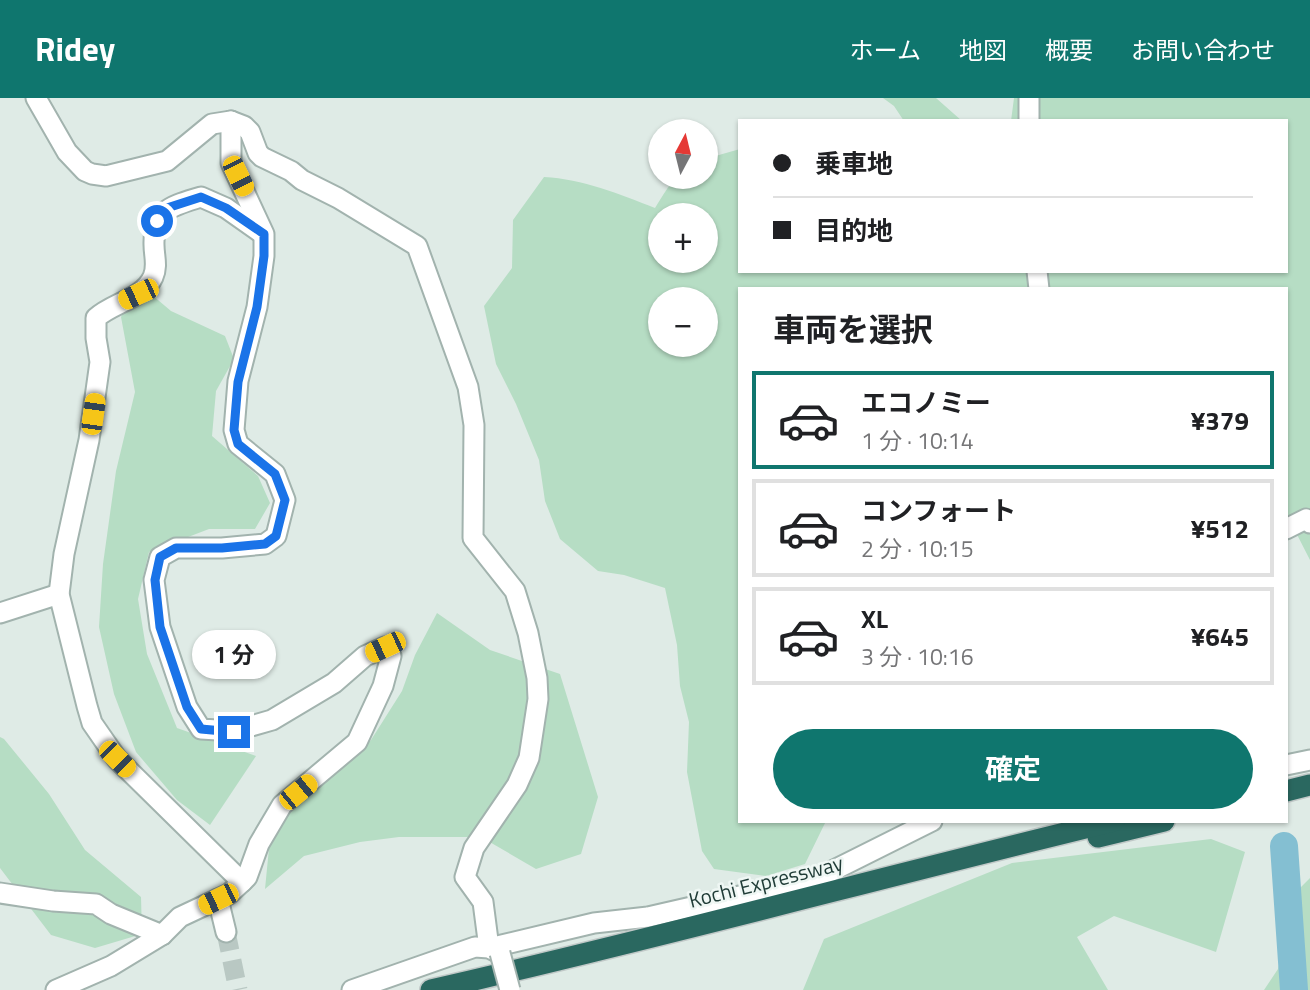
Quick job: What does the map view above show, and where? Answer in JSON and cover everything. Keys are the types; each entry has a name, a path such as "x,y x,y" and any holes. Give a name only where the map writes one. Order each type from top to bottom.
{"highway":[{"path":"1288,778 1310,773"},
{"path":"1288,790 1310,785"},
{"name":"Kochi Expressway","path":"431,990 564,960 1106,823"},
{"name":"Kochi Expressway","path":"490,990 1156,823"}],"street":[{"path":"36,98 67,152 85,171 106,176 167,161 212,124 231,121 244,126 250,132 262,157 292,171 302,180 338,198 417,246 467,387 474,425 473,538 515,591 528,633 537,678 538,699 529,758 517,785 474,848 465,877 483,902 495,951 510,990"},
{"path":"1029,98 1029,119"},
{"path":"57,990 111,966 162,935 180,917 229,894 242,882 254,862 259,844 282,805 357,742 383,686 391,656 385,647 365,656 334,683 272,720 234,732 201,729 187,707 160,627 155,580 160,557 176,548 265,544 276,536 285,500 275,474 238,444 234,430 238,382 257,307 264,234 232,163 231,121"},
{"path":"242,882 117,759 92,723 59,594 64,554 89,440 100,362 96,318 106,309 138,294 153,278 157,221 167,208 201,197 226,208 264,234"},
{"path":"1288,528 1306,519 1310,523"},
{"path":"0,613 59,594"},
{"path":"1288,765 1310,760"},
{"path":"352,990 475,947 495,951 594,923 648,917 818,878 928,823"},
{"path":"0,893 96,904 111,914 162,935"},
{"path":"218,899 226,932"}],"green space":[{"path":"883,98 936,98 960,119 903,119 894,106"},
{"path":"1014,98 1310,98 1310,560 1288,517 1288,287 738,287 738,823 825,823 805,864 766,876 714,869 702,851 687,772 689,722 680,686 677,645 665,588 624,575 598,571 560,539 545,501 539,460 496,364 484,306 512,268 513,220 544,177 587,184 648,205 648,273 718,273 718,203 658,203 666,191 718,189 718,155 738,150 738,273 1288,273 1288,119 1011,119"},
{"path":"139,284 171,311 225,336 234,359 216,391 212,436 258,476 270,503 255,529 209,529 149,552 138,599 147,654 177,728 256,756 210,825 177,800 136,752 114,694 99,627 103,564 116,471 135,392 121,317"},
{"path":"437,613 490,650 560,674 598,797 581,854 536,869 481,837 399,837 360,842 304,856 265,889 271,828 371,740 402,691 415,655"},
{"path":"0,737 49,794 85,850 141,897 142,934 95,948 51,935 0,868"},
{"path":"1211,839 1245,852 1216,952 1114,916 1077,937 1108,990 803,990 824,939 1012,863"},
{"path":"1310,878 1310,990 1264,990 1278,969 1297,891"}],"waterway":[{"path":"1284,846 1294,990"}],"tunnel":[{"path":"226,932 238,990"}],"route":[{"path":"157,221 167,208 201,197 226,208 264,234 257,307 238,382 234,430 238,444 275,474 285,500 276,536 265,544 176,548 160,557 155,580 160,627 187,707 201,729 234,732"}]}
